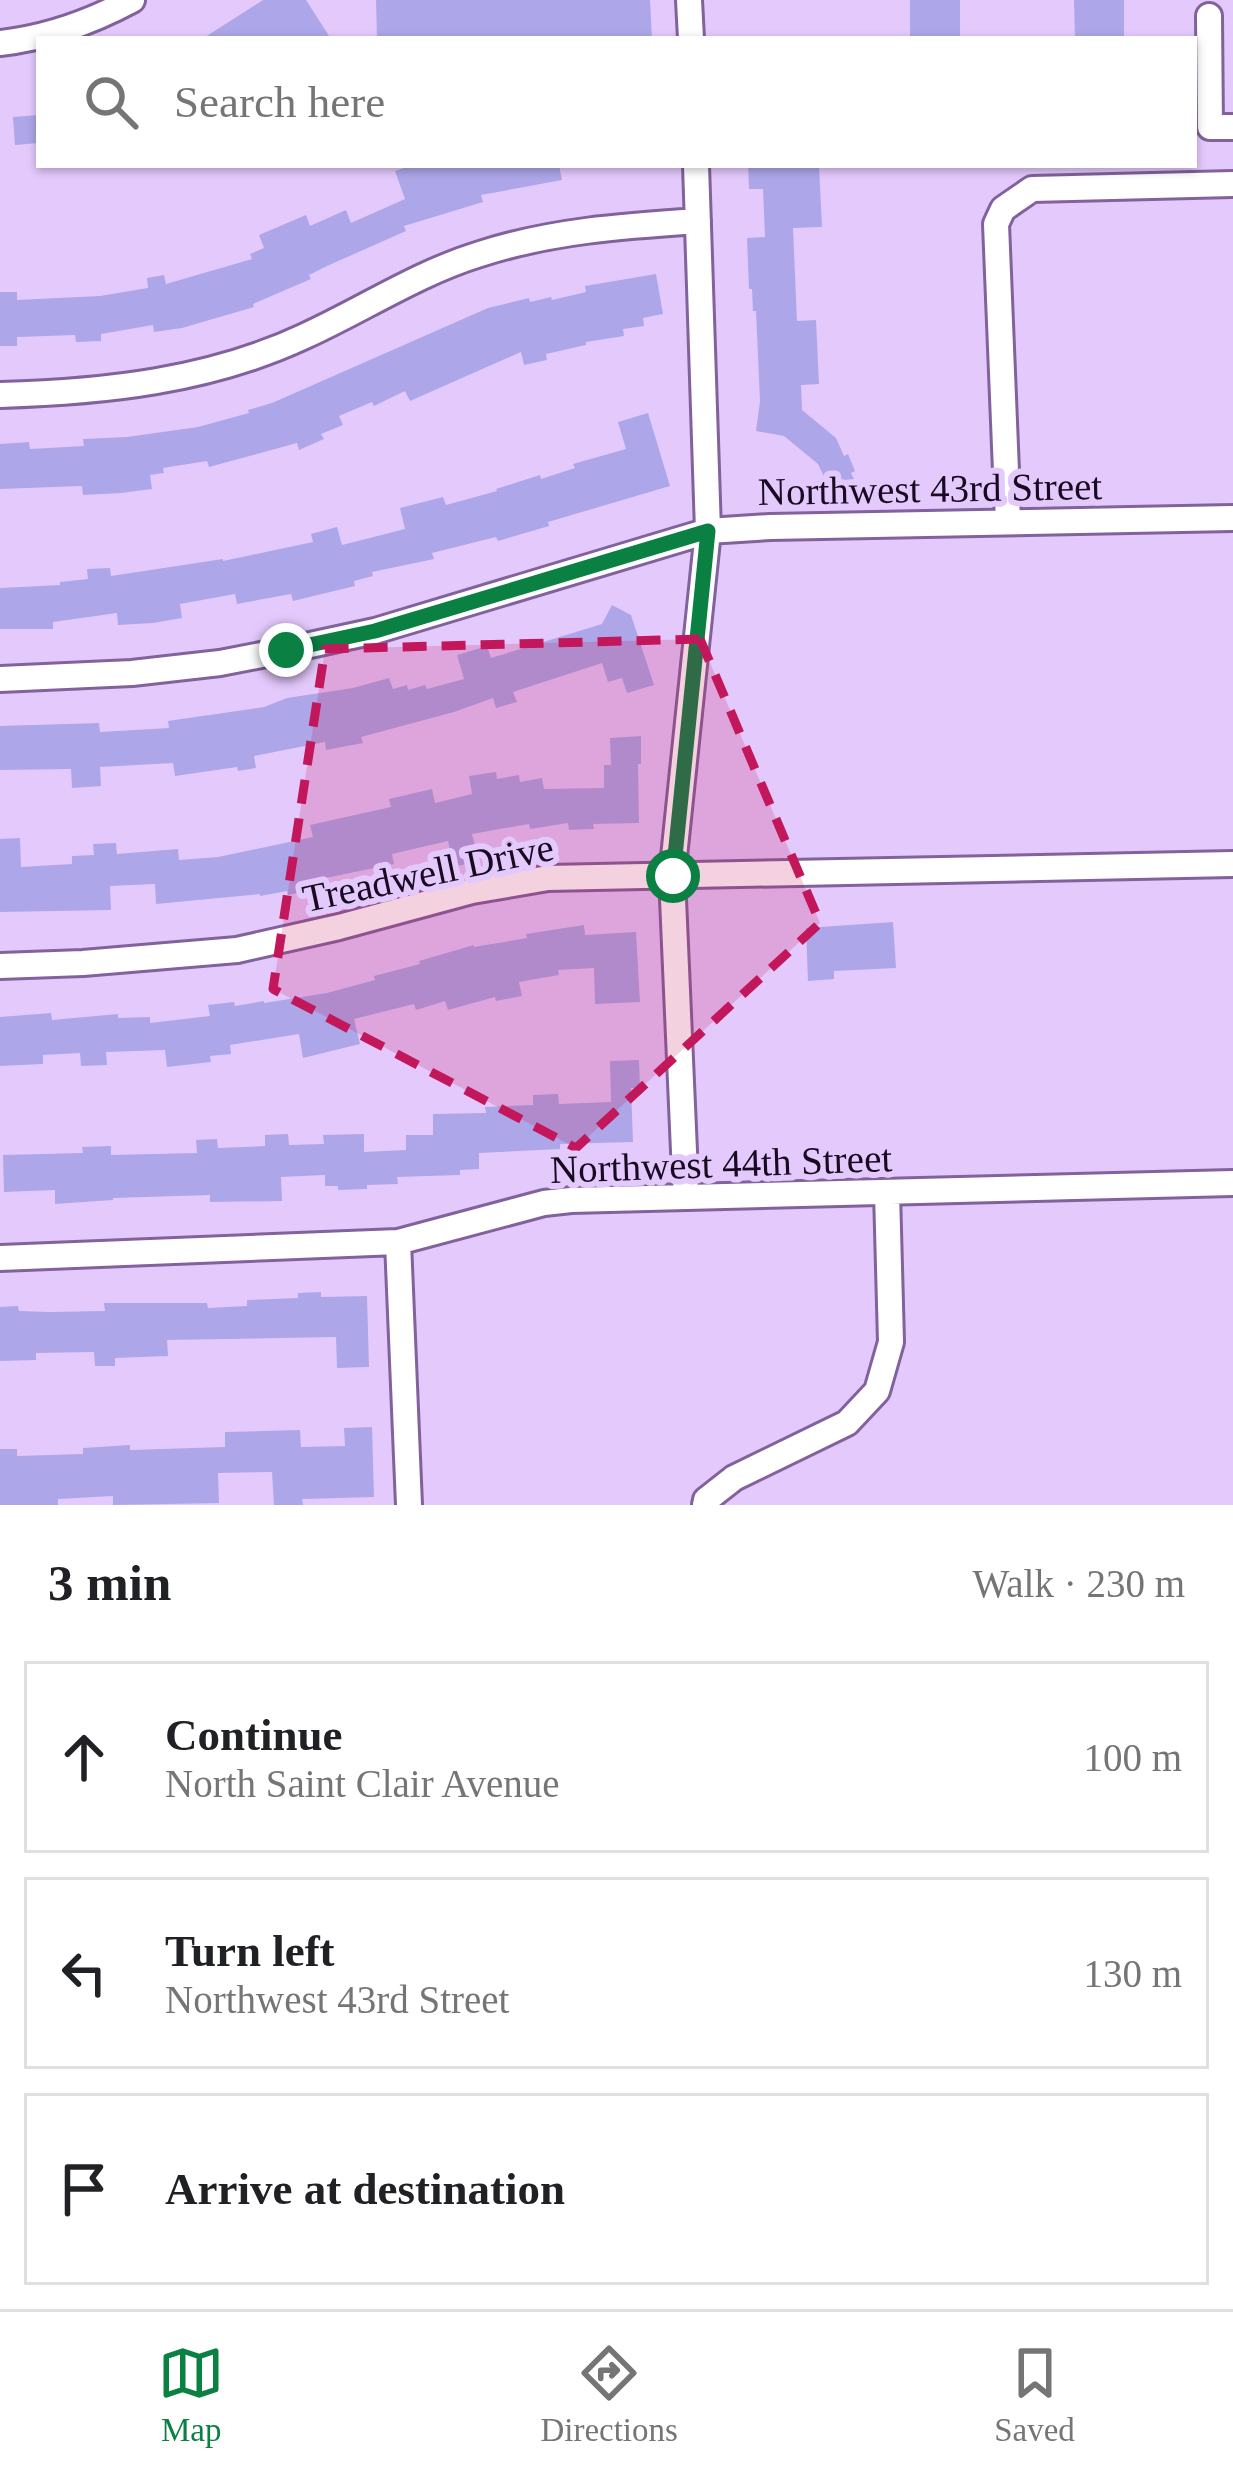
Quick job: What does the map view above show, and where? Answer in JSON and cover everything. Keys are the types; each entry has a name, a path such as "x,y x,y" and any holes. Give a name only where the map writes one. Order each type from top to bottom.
{"street":[{"path":"38,36 101,16 132,0"},
{"path":"689,0 691,36"},
{"path":"1209,16 1210,127 1233,127"},
{"path":"0,43 36,37"},
{"path":"686,1197 673,876 708,531 695,168"},
{"path":"1008,521 996,224 1003,209 1032,189 1233,184"},
{"path":"0,395 108,389 174,378 302,338 476,255 603,227 698,221"},
{"name":"Northwest 43rd Street","path":"0,679 132,673 286,650 375,631 708,531 1233,518"},
{"name":"Treadwell Drive","path":"0,966 237,950 472,891 548,878 1233,863"},
{"name":"Northwest 44th Street","path":"0,1258 398,1242 544,1203 572,1200 1233,1183"},
{"path":"705,1505 734,1478 848,1423 877,1391 891,1342 887,1192"},
{"path":"398,1242 409,1505"}],"highlighted area":[{"path":"700,639 820,923 576,1148 273,989 325,649"}],"building":[{"path":"263,0 306,0 329,36 207,36"},
{"path":"376,0 650,0 652,36 377,36"},
{"path":"910,0 960,0 960,36 910,36"},
{"path":"1074,0 1124,0 1124,36 1075,36"},
{"path":"36,115 36,143 15,145 13,117"},
{"path":"560,168 562,180 481,195 483,202 404,226 406,231 309,275 311,279 254,307 182,328 154,332 153,325 101,334 101,341 76,342 75,335 17,337 17,346 0,346 0,292 17,292 17,300 100,296 148,288 147,278 164,275 166,284 252,259 250,254 264,248 259,235 306,215 310,226 346,210 351,223 405,199 395,171"},
{"path":"748,168 819,168 822,227 793,228 797,321 816,320 819,384 801,385 802,410 836,438 855,471 851,473 854,479 830,489 818,464 784,436 756,431 760,401 756,311 749,289 747,238 765,237 763,189 749,189"},
{"path":"656,274 663,314 643,318 644,326 623,329 624,336 586,342 524,365 521,352 410,401 405,391 374,406 372,402 339,416 343,425 299,450 297,443 209,467 207,461 163,468 164,473 150,475 152,489 83,495 82,486 0,489 0,444 29,442 30,449 84,446 83,439 198,427 249,413 488,308 529,298 530,302 552,300 586,292 585,286"},
{"path":"648,413 670,486 498,541 496,537 432,553 434,559 372,572 373,576 354,581 355,586 293,601 291,594 237,604 235,594 180,604 182,618 153,623 118,625 117,613 53,622 53,629 0,629 0,588 88,579 87,569 110,568 111,576 223,561 313,542 311,534 337,527 342,545 405,529 400,508 443,497 446,505 626,449 618,422"},
{"path":"612,605 631,615 654,685 627,693 622,678 608,682 602,663 513,692 517,702 496,708 493,698 361,737 363,743 326,750 325,742 254,756 256,768 238,771 237,767 175,776 173,763 100,767 101,786 72,788 71,769 0,770 0,726 99,723 100,732 169,728 168,721 264,707 389,678 393,689 425,685 427,689 464,679 457,655 487,646 491,658 602,624"},
{"path":"641,736 639,823 569,830 568,823 530,829 529,824 472,834 479,861 454,867 448,841 392,854 394,864 311,881 313,890 288,895 287,891 156,904 155,884 110,886 111,910 0,912 0,839 20,838 21,867 72,864 72,856 94,855 93,844 116,843 117,854 178,849 179,860 218,857 313,837 310,825 391,807 389,799 432,789 435,803 472,794 469,776 496,772 497,779 519,775 520,782 542,778 544,789 604,788 604,765 611,765 610,738"},
{"path":"893,922 896,968 834,971 834,979 808,981 806,928"},
{"path":"584,925 585,935 636,932 640,1002 595,1004 594,968 558,970 559,975 519,982 522,996 496,1001 495,997 448,1010 445,1001 416,1010 414,1004 354,1019 360,1044 303,1058 299,1034 230,1045 231,1054 210,1056 211,1062 167,1067 165,1050 106,1052 107,1065 81,1066 80,1053 43,1055 43,1064 0,1066 0,1017 51,1013 52,1020 118,1014 118,1018 150,1017 150,1023 210,1016 208,1005 234,1002 235,1006 327,993 474,945"},
{"path":"639,1060 640,1088 631,1088 633,1142 479,1153 479,1169 460,1170 460,1175 397,1177 398,1184 367,1185 367,1189 325,1186 325,1175 281,1177 282,1201 210,1202 210,1195 55,1204 55,1190 4,1192 3,1155 83,1153 82,1147 111,1146 111,1155 197,1153 196,1140 217,1139 218,1148 265,1146 265,1135 288,1134 289,1145 324,1144 323,1135 364,1134 364,1152 406,1150 406,1135 433,1135 433,1114 486,1113 485,1107 533,1105 533,1095 558,1094 559,1104 611,1102 610,1061"},
{"path":"321,1292 321,1297 367,1296 369,1367 337,1368 336,1337 167,1340 168,1356 115,1358 115,1366 95,1366 94,1352 36,1353 36,1360 0,1361 0,1307 105,1311 104,1303 207,1303 208,1308"},
{"path":"372,1427 374,1497 302,1499 303,1505 274,1505 272,1472 218,1473 219,1503 113,1505 113,1496 58,1499 58,1505 0,1505 0,1449 17,1449 17,1456 83,1454 83,1448 130,1445 130,1450 225,1447 225,1432 300,1430 301,1447 345,1446 344,1428"}],"route":[{"path":"286,650 375,631 708,531 673,876"}]}
